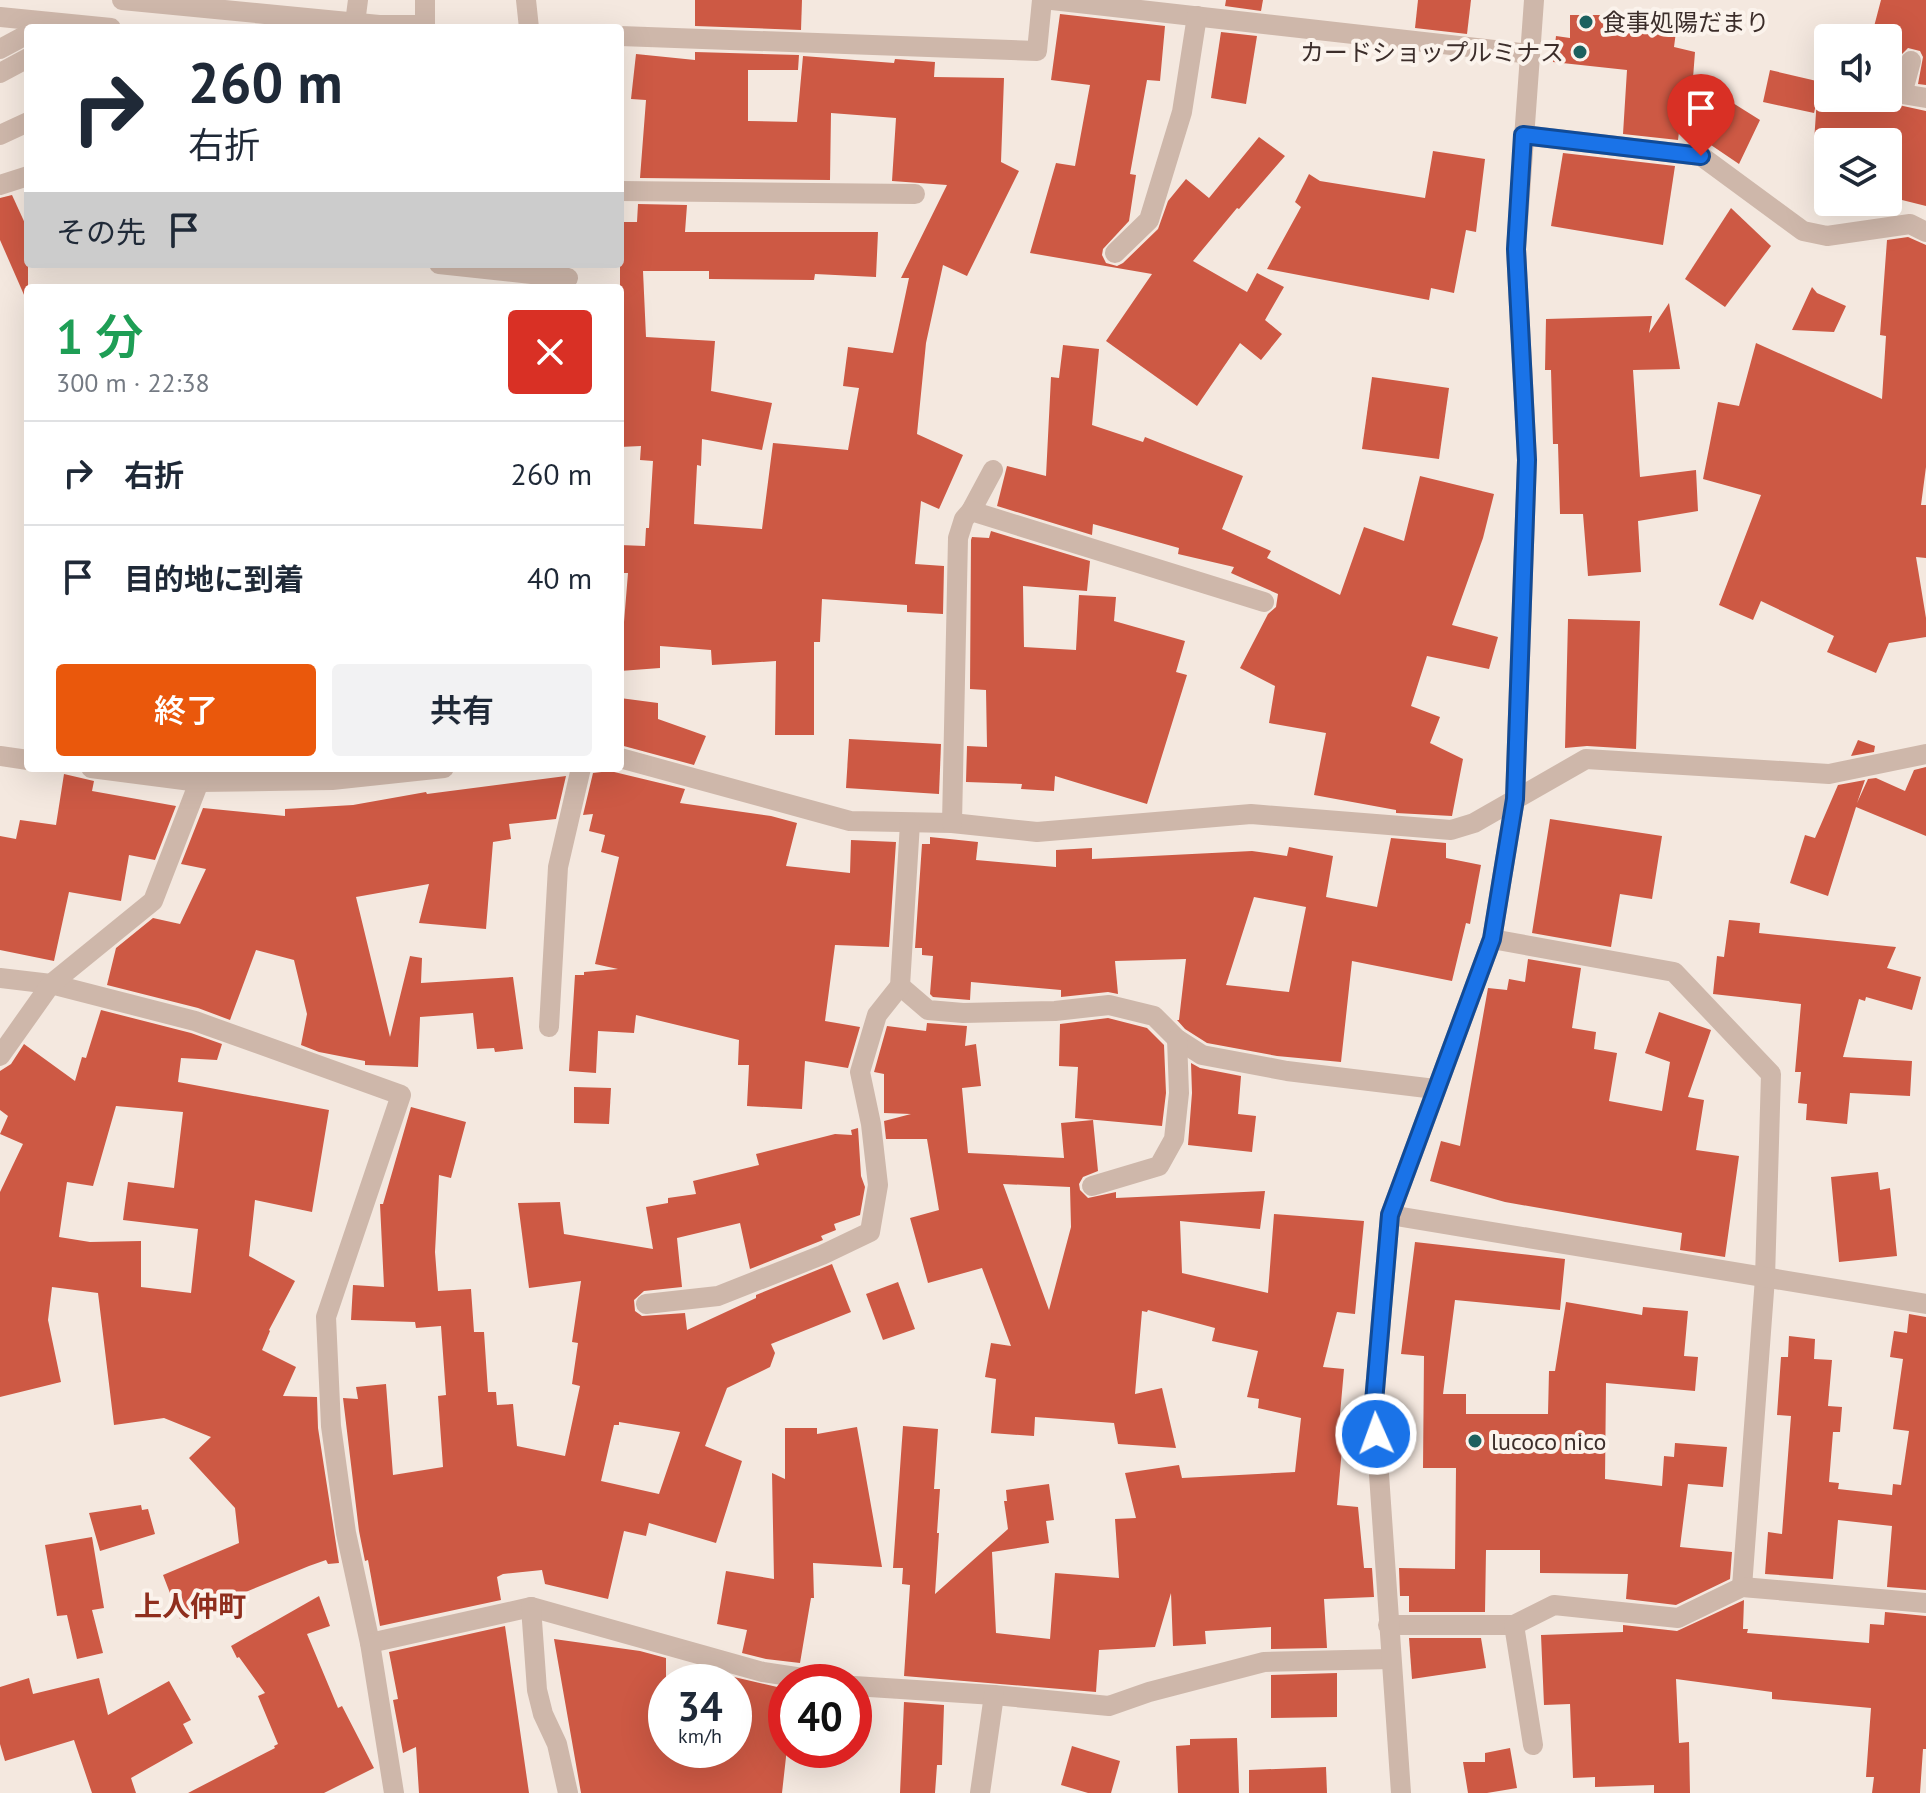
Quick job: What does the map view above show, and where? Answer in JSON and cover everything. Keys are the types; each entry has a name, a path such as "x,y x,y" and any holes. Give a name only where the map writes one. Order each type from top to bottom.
{"street":[{"path":"122,0 283,8 372,24"},
{"path":"355,23 358,0"},
{"path":"424,24 425,0"},
{"path":"526,0 529,24"},
{"path":"624,36 1037,51 1042,0"},
{"path":"1052,0 1530,54"},
{"path":"1401,1793 1374,1402 1390,1215 1492,939 1515,799 1527,460 1516,249 1534,0"},
{"path":"1115,253 1149,220 1182,112 1197,16"},
{"path":"0,17 39,24"},
{"path":"0,49 24,36"},
{"path":"0,73 24,60"},
{"path":"1911,61 1902,94 1926,98"},
{"path":"0,135 24,124"},
{"path":"1523,135 1701,156 1803,231 1827,236 1910,224 1926,232"},
{"path":"0,185 24,177"},
{"path":"624,191 915,194"},
{"path":"478,268 567,277"},
{"path":"952,823 958,538 964,519 993,470"},
{"path":"971,511 1264,602"},
{"path":"624,759 850,821 952,823 1037,832 1251,814 1451,830 1474,823 1586,759 1829,774 1926,754"},
{"path":"122,772 199,782 332,780 407,772"},
{"path":"549,1027 558,867 580,772"},
{"path":"0,1056 51,984 153,901 199,782"},
{"path":"646,1304 718,1296 769,1273 822,1255 870,1232 878,1185 871,1124 860,1072 877,1015 900,986 910,823"},
{"path":"1492,939 1674,972 1771,1074 1765,1278 1742,1587"},
{"path":"0,978 51,984 195,1021 401,1095 326,1317 331,1426 346,1533 370,1643 394,1793"},
{"path":"900,986 928,1010 963,1013 1055,1011 1109,1005 1154,1016 1177,1039 1202,1055 1287,1071 1435,1089"},
{"path":"1092,1186 1159,1166 1174,1139 1179,1093 1177,1039"},
{"path":"1390,1215 1926,1304"},
{"path":"1388,1625 1514,1625 1554,1605 1678,1618 1742,1587 1926,1603"},
{"path":"370,1643 531,1607 768,1673"},
{"path":"531,1607 537,1690 543,1714 557,1744 568,1793"},
{"path":"1514,1625 1533,1745"},
{"path":"872,1687 1109,1706 1149,1692 1264,1662 1391,1659"},
{"path":"980,1793 994,1695"}],"building":[{"path":"695,0 802,0 801,30 695,26"},
{"path":"1226,0 1263,0 1261,11 1225,6"},
{"path":"1418,0 1471,0 1467,34 1415,28"},
{"path":"1881,0 1926,0 1926,85 1918,84 1923,57 1920,51 1908,48 1902,54 1902,24 1875,24"},
{"path":"1060,14 1165,26 1160,81 1147,80 1130,174 1136,175 1129,221 1103,249 1106,263 1117,266 1123,263 1158,229 1168,201 1186,179 1209,198 1259,137 1285,156 1193,261 1247,292 1257,273 1284,287 1265,320 1282,334 1261,360 1240,343 1197,406 1106,341 1152,274 1030,253 1056,163 1075,166 1090,85 1051,80"},
{"path":"1570,15 1635,15 1635,21 1677,24 1674,47 1695,52 1693,78 1760,120 1739,164 1680,124 1678,140 1623,134 1627,70 1553,62 1556,36 1570,38"},
{"path":"1221,32 1257,36 1246,104 1211,98"},
{"path":"695,52 799,55 798,70 748,70 748,121 797,122 803,56 894,63 895,59 935,62 934,77 1004,78 1001,162 1019,171 967,276 943,265 926,343 917,434 963,455 939,509 921,501 915,564 944,566 943,614 907,612 907,605 822,599 820,642 814,642 814,735 775,735 776,661 712,665 711,650 660,646 660,668 624,671 628,573 624,573 624,545 645,546 653,461 640,460 641,446 624,447 624,284 620,284 620,268 624,268 624,222 637,222 638,204 687,205 685,232 878,232 876,277 815,274 814,280 709,279 709,271 643,271 646,337 715,341 711,391 772,403 762,450 702,439 701,466 697,465 694,524 762,529 773,443 848,450 859,388 843,386 848,347 893,353 909,278 901,278 947,185 892,181 896,118 831,113 830,180 640,178 646,100 631,99 636,54 695,60"},
{"path":"1770,70 1814,80 1814,113 1763,102"},
{"path":"1902,106 1926,111 1926,206 1902,200 1902,128 1815,128 1816,112 1902,112"},
{"path":"1433,151 1485,159 1476,232 1466,230 1454,293 1431,288 1429,300 1267,269 1301,207 1295,202 1309,174 1320,181 1425,198"},
{"path":"1563,153 1675,166 1663,245 1551,226"},
{"path":"12,195 24,221 24,268 28,268 28,284 24,284 24,295 0,240 0,198"},
{"path":"1731,208 1771,246 1725,307 1685,279"},
{"path":"1908,237 1926,245 1926,467 1921,505 1926,505 1926,558 1916,557 1926,637 1889,643 1876,673 1827,652 1834,636 1761,601 1753,620 1719,605 1761,495 1703,479 1718,402 1739,406 1756,343 1882,399 1886,336 1880,335 1887,240"},
{"path":"1812,287 1817,293 1846,306 1834,332 1792,330"},
{"path":"1669,303 1680,369 1633,370 1640,477 1696,470 1698,511 1638,521 1641,572 1588,576 1583,514 1560,514 1558,444 1553,444 1551,370 1545,370 1546,319 1652,316 1649,333"},
{"path":"1063,345 1099,349 1092,425 1143,442 1145,437 1243,476 1222,529 1271,551 1267,558 1340,595 1364,527 1404,541 1420,476 1494,494 1483,538 1452,625 1498,637 1489,669 1427,656 1411,706 1440,717 1430,743 1463,759 1452,816 1396,813 1396,810 1314,795 1326,733 1269,723 1275,686 1240,668 1268,614 1276,607 1278,594 1231,573 1234,567 1178,554 1179,548 1093,524 1092,535 997,506 1007,466 1046,476 1051,377 1059,378"},
{"path":"1372,377 1449,388 1439,459 1362,449"},
{"path":"991,531 1090,561 1087,591 1023,586 1024,647 1076,650 1079,595 1116,597 1114,621 1185,641 1176,672 1187,675 1147,804 1055,776 1054,791 1021,789 1022,784 966,782 967,746 987,747 986,690 970,689 971,540 972,537 989,538"},
{"path":"1568,619 1640,621 1636,749 1565,748"},
{"path":"624,699 658,703 658,719 706,736 694,765 624,746"},
{"path":"849,739 941,744 939,794 846,788"},
{"path":"1858,740 1875,746 1874,752 1851,756"},
{"path":"1926,767 1926,836 1856,807 1828,896 1790,883 1805,835 1815,838 1838,785 1865,780 1857,803 1868,779 1876,778 1905,791 1914,770"},
{"path":"614,772 685,789 680,803 771,816 797,823 786,866 850,873 851,840 896,842 889,947 835,945 825,1021 860,1027 848,1068 805,1061 802,1109 747,1106 749,1065 738,1065 739,1040 636,1015 634,1033 598,1031 596,1073 569,1071 575,975 618,969 595,964 619,857 601,852 605,835 589,831 593,814 583,815 593,773"},
{"path":"64,774 94,781 92,791 176,806 155,860 129,855 121,901 69,892 54,961 0,950 0,836 16,839 20,820 56,825"},
{"path":"566,776 556,819 509,824 511,839 493,842 486,929 419,923 429,884 356,897 390,1037 410,956 422,958 421,983 513,977 523,1049 495,1052 494,1048 477,1049 473,1013 420,1017 418,1067 365,1065 365,1061 319,1052 301,1045 307,1014 294,960 256,950 230,1020 198,1008 107,985 116,948 153,918 180,924 206,869 181,864 203,808 285,816 285,809 353,805 426,792"},
{"path":"1550,819 1662,836 1652,899 1620,894 1611,947 1532,933"},
{"path":"930,837 978,842 976,860 1056,867 1056,850 1092,848 1092,859 1252,851 1287,856 1289,847 1333,856 1326,897 1377,907 1391,838 1446,843 1446,858 1481,865 1470,924 1466,923 1452,981 1352,961 1341,1062 1277,1056 1207,1043 1185,1029 1177,1020 1186,959 1115,961 1118,994 1108,992 1061,997 1061,990 971,982 970,1000 933,997 930,994 933,956 922,955 922,948 915,948 922,844 930,844","holes":["1254,897 1306,907 1289,992 1226,985"]},
{"path":"1729,920 1760,923 1759,933 1896,947 1887,968 1921,977 1912,1010 1866,997 1865,1001 1859,999 1843,1057 1912,1061 1910,1096 1850,1093 1847,1124 1806,1120 1807,1104 1798,1103 1801,1072 1795,1072 1801,1004 1713,994 1717,956 1724,957"},
{"path":"1528,959 1581,968 1572,1028 1596,1032 1594,1049 1617,1053 1609,1101 1662,1111 1670,1062 1645,1053 1659,1012 1711,1030 1688,1097 1704,1100 1696,1150 1739,1156 1725,1257 1680,1250 1682,1233 1505,1202 1430,1181 1441,1141 1460,1146 1488,988 1507,990 1509,979 1525,982"},
{"path":"101,1010 222,1044 217,1060 181,1058 178,1082 329,1110 312,1212 255,1200 249,1256 295,1281 262,1350 296,1367 283,1396 317,1397 318,1428 339,1563 328,1564 326,1560 180,1619 163,1575 239,1543 235,1508 189,1458 211,1437 164,1418 114,1425 98,1293 52,1287 48,1320 61,1382 0,1397 0,1192 23,1144 0,1134 8,1116 0,1110 0,1071 11,1064 24,1044 75,1081 82,1057 86,1058","holes":["116,1106 183,1112 174,1188 128,1182 123,1220 198,1229 191,1293 141,1287 141,1241 90,1242 59,1237 67,1182 93,1186"]},
{"path":"1108,1018 1147,1028 1164,1045 1166,1093 1162,1126 1075,1118 1078,1067 1059,1066 1060,1024"},
{"path":"927,1023 967,1026 965,1046 976,1044 981,1086 962,1088 968,1153 1064,1158 1061,1123 1093,1120 1098,1171 1083,1177 1079,1184 1080,1190 1088,1198 1116,1192 1116,1198 1265,1191 1260,1229 1180,1221 1182,1273 1268,1293 1274,1214 1364,1221 1355,1314 1337,1312 1323,1367 1344,1369 1339,1426 1344,1426 1337,1505 1358,1507 1364,1568 1372,1568 1374,1597 1324,1599 1327,1648 1271,1649 1271,1627 1205,1631 1206,1644 1173,1646 1171,1593 1155,1647 1099,1650 1096,1692 904,1676 910,1585 902,1584 903,1568 893,1568 903,1426 938,1429 934,1489 940,1489 935,1594 1008,1529 1004,1501 1007,1501 1006,1490 1049,1484 1054,1520 1046,1521 1049,1543 992,1552 996,1633 1050,1639 1055,1573 1119,1578 1115,1519 1136,1518 1125,1473 1179,1465 1182,1478 1295,1472 1301,1418 1258,1408 1259,1399 1247,1397 1258,1351 1212,1341 1215,1328 1148,1310 1142,1311 1135,1394 1162,1388 1176,1448 1118,1444 1114,1423 1035,1417 1034,1436 991,1433 996,1379 985,1377 991,1343 1011,1346 982,1268 928,1283 910,1218 939,1210 927,1139 886,1139 884,1121 911,1114 884,1113 884,1074 874,1072 887,1026 926,1031","holes":["1003,1184 1070,1187 1071,1227 1049,1310"]},
{"path":"1191,1063 1200,1068 1241,1076 1238,1114 1256,1116 1252,1152 1188,1145"},
{"path":"574,1087 611,1088 609,1124 574,1123"},
{"path":"411,1107 466,1122 451,1178 439,1175 435,1252 438,1291 471,1289 474,1332 484,1332 488,1392 496,1392 497,1405 513,1404 517,1446 565,1456 580,1386 572,1384 578,1343 572,1342 581,1281 529,1288 518,1203 560,1202 564,1234 653,1249 646,1207 668,1203 668,1198 696,1194 693,1181 759,1165 756,1154 835,1134 852,1135 851,1130 858,1128 861,1176 865,1187 860,1215 834,1224 836,1230 821,1236 823,1240 750,1269 740,1223 677,1238 682,1287 644,1291 634,1300 635,1311 642,1316 685,1313 687,1330 756,1298 756,1295 832,1264 851,1312 771,1344 775,1353 770,1367 727,1388 705,1446 742,1461 716,1543 649,1523 646,1536 624,1531 608,1599 545,1584 542,1570 503,1574 497,1577 501,1600 380,1626 368,1560 365,1561 359,1531 343,1398 358,1399 356,1387 386,1384 393,1475 443,1467 438,1396 446,1395 441,1326 416,1328 415,1322 351,1320 353,1285 384,1287 380,1204 383,1204","holes":["619,1422 680,1432 659,1494 601,1481 614,1425 619,1425"]},
{"path":"1878,1172 1880,1190 1890,1188 1897,1256 1839,1262 1831,1177"},
{"path":"1415,1242 1565,1259 1560,1310 1455,1300 1443,1394 1466,1394 1466,1414 1548,1414 1549,1371 1555,1371 1566,1302 1642,1315 1643,1307 1688,1311 1684,1356 1698,1357 1695,1391 1606,1383 1605,1479 1662,1486 1664,1456 1674,1457 1675,1443 1727,1447 1723,1487 1688,1484 1680,1547 1732,1552 1730,1579 1676,1605 1626,1599 1628,1574 1540,1573 1540,1550 1486,1550 1485,1612 1409,1612 1409,1596 1400,1596 1399,1568 1455,1569 1456,1468 1423,1468 1424,1356 1401,1354"},
{"path":"898,1282 915,1329 883,1340 866,1294"},
{"path":"1909,1314 1926,1317 1926,1590 1887,1587 1892,1526 1838,1520 1833,1579 1765,1574 1768,1532 1782,1534 1791,1416 1777,1415 1781,1357 1788,1357 1789,1336 1815,1339 1814,1359 1832,1360 1828,1406 1842,1407 1840,1432 1833,1432 1829,1482 1839,1483 1838,1489 1892,1495 1893,1484 1901,1485 1909,1431 1893,1429 1903,1359 1890,1357 1894,1331 1907,1333"},
{"path":"857,1427 882,1567 813,1563 814,1598 811,1598 800,1663 742,1653 747,1630 717,1624 726,1571 774,1579 772,1473 785,1479 785,1428 817,1428 817,1434"},
{"path":"141,1505 142,1510 148,1509 155,1534 100,1551 89,1513"},
{"path":"92,1537 104,1608 92,1610 103,1653 77,1659 67,1615 57,1616 45,1545"},
{"path":"319,1596 330,1626 307,1634 338,1708 342,1706 374,1768 324,1793 188,1793 278,1744 258,1696 265,1693 231,1646"},
{"path":"1744,1600 1743,1629 1748,1629 1747,1633 1869,1643 1870,1624 1884,1625 1885,1612 1926,1616 1926,1749 1923,1749 1920,1793 1872,1793 1874,1777 1866,1777 1871,1708 1772,1699 1772,1692 1676,1679 1679,1743 1689,1742 1690,1793 1654,1793 1654,1785 1595,1787 1595,1777 1573,1778 1570,1704 1544,1705 1541,1635 1623,1632 1623,1625 1677,1631"},
{"path":"505,1626 529,1793 419,1793 416,1747 403,1753 393,1700 398,1699 389,1652"},
{"path":"1409,1638 1481,1638 1486,1668 1412,1679"},
{"path":"554,1639 640,1651 666,1658 666,1664 648,1664 648,1768 752,1768 752,1681 768,1685 768,1768 785,1768 782,1793 581,1793"},
{"path":"1337,1673 1337,1717 1271,1718 1271,1675"},
{"path":"29,1678 33,1694 99,1678 108,1715 169,1681 191,1720 183,1724 193,1743 131,1778 136,1793 92,1793 74,1740 5,1761 0,1744 0,1687"},
{"path":"904,1702 944,1705 942,1765 937,1765 935,1793 900,1793"},
{"path":"1237,1738 1239,1793 1178,1793 1176,1746 1190,1745 1190,1739"},
{"path":"1072,1746 1120,1761 1111,1793 1088,1793 1061,1785"},
{"path":"1510,1748 1517,1788 1468,1793 1463,1762 1485,1762 1485,1753"},
{"path":"1326,1767 1327,1793 1249,1793 1249,1770"}],"place":[{"name":"食事処陽だまり","path":"1586,22"},
{"name":"カードショップルミナス","path":"1580,52"},
{"name":"lucoco nico","path":"1475,1441"}],"district":[{"name":"上人仲町","path":"190,1605"}],"route":[{"path":"1376,1434 1374,1402 1390,1215 1492,939 1515,799 1527,460 1516,249 1523,135 1701,156"}]}
